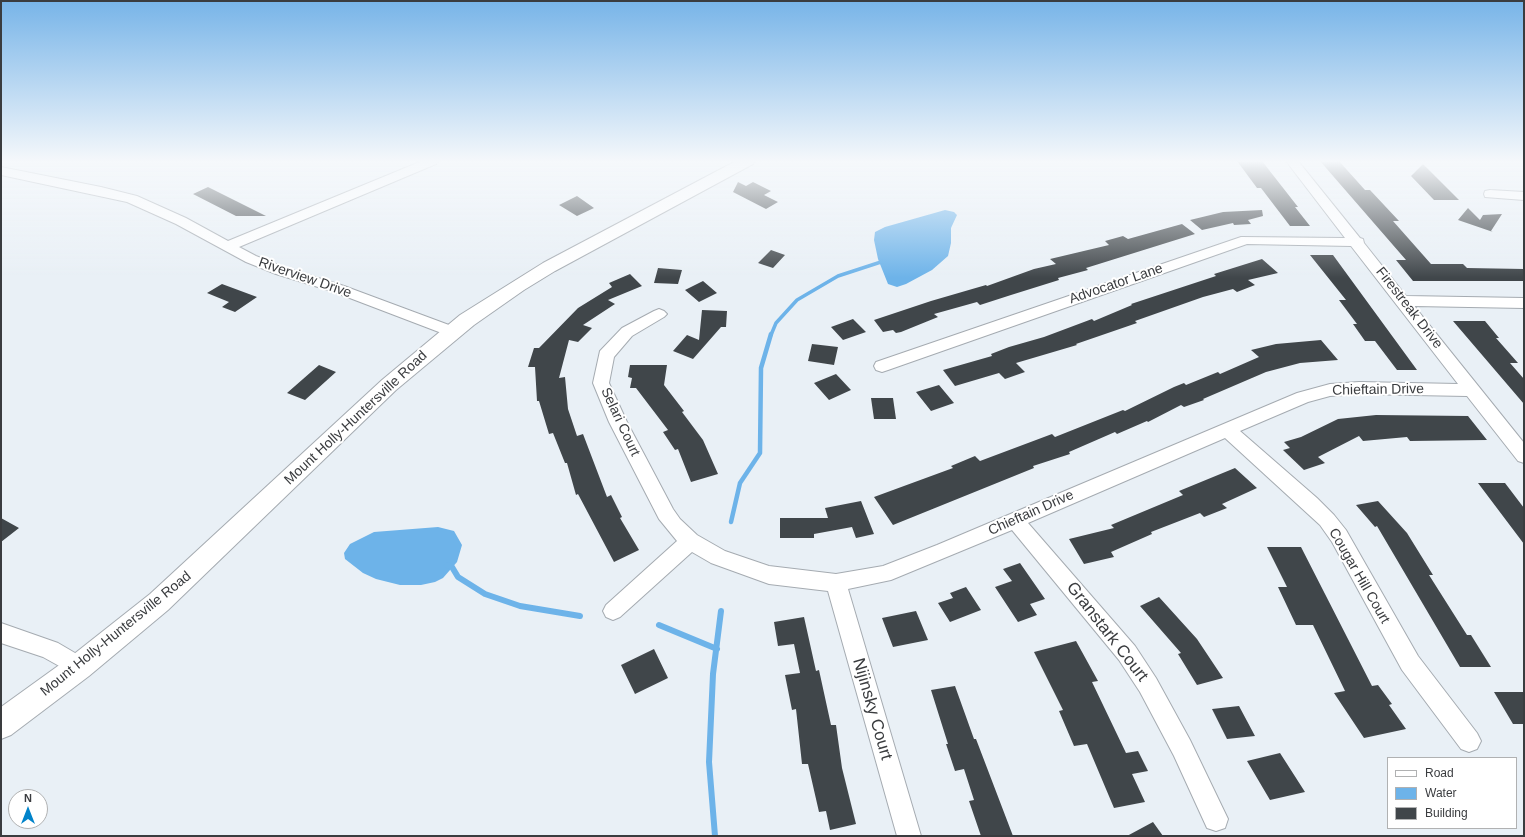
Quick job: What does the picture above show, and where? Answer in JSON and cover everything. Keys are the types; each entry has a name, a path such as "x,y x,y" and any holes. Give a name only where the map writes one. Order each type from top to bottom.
{"main road":[{"name":"Mount Holly-Huntersville Road","path":"1,724 79,667 159,602 388,385 452,332 517,286 549,267 674,200"}],"street":[{"name":"Riverview Drive","path":"134,200 181,220 251,259 281,271 339,289 452,332"},
{"path":"229,246 337,200"},
{"name":"Firestreak Drive","path":"1324,200 1524,456"},
{"name":"Advocator Lane","path":"882,366 1222,247 1246,240 1358,242"},
{"path":"1404,301 1524,303"},
{"name":"Selari Court","path":"659,314 627,332 606,355 601,383 618,422 666,514 673,524 690,541"},
{"name":"Chieftain Drive","path":"690,541 718,557 769,575 836,583 884,574 944,551 1303,397 1330,390 1359,388 1472,390"},
{"name":"Cougar Hill Court","path":"1228,430 1327,520 1339,536 1410,663 1469,741"},
{"name":"Granstark Court","path":"1015,521 1116,641 1139,672 1182,748 1216,819"},
{"path":"613,611 690,541"},
{"name":"Nijinsky Court","path":"836,583 909,836"},
{"path":"1,633 50,650 79,667"}],"water":[{"path":"945,210 954,212 957,215 951,228 951,243 948,256 932,270 906,284 897,287 888,284 878,259 874,240 875,232 885,227"},
{"path":"438,527 454,531 462,545 457,562 443,578 435,582 421,585 400,585 376,579 363,573 345,559 344,553 350,544 374,532"}],"building":[{"path":"205,200 234,200 266,216 236,216"},
{"path":"569,200 583,200 594,208 577,216 559,205"},
{"path":"749,200 774,200 778,202 766,209"},
{"path":"1270,200 1293,200 1298,207 1295,207 1310,226 1290,226"},
{"path":"1354,200 1379,200 1399,221 1393,221 1431,264 1463,264 1467,268 1524,269 1524,281 1413,281 1396,260 1406,260"},
{"path":"1468,208 1480,220 1483,215 1502,214 1491,231 1493,232 1458,220"},
{"path":"1262,210 1263,216 1248,220 1251,224 1234,225 1233,223 1202,230 1190,220 1223,212"},
{"path":"1182,224 1195,234 1086,268 1088,270 1058,278 1059,280 980,305 977,302 934,314 938,317 901,332 896,333 893,330 883,332 874,320 931,301 986,285 987,286 1034,269 1056,264 1050,259 1109,245 1105,241 1123,236 1128,239"},
{"path":"771,250 785,255 773,268 758,263"},
{"path":"1310,255 1333,255 1417,370 1397,370 1375,341 1365,341 1353,324 1357,324 1339,300 1346,300"},
{"path":"1262,259 1278,273 1248,280 1255,285 1237,292 1233,289 1203,297 1135,321 1137,323 1076,344 1077,345 1016,363 1025,372 1005,379 999,373 955,386 943,370 992,356 991,354 1009,347 1044,337 1092,319 1094,321 1132,305 1131,304 1216,276 1214,274"},
{"path":"658,268 682,270 678,284 654,283"},
{"path":"630,274 642,286 608,300 615,304 583,325 592,328 578,342 569,340 559,378 565,377 568,409 577,436 583,434 607,497 611,495 622,517 620,518 639,550 614,562 578,494 576,495 567,463 565,463 553,433 549,434 539,401 537,401 535,367 528,367 534,348 539,348 578,308 612,287 609,283"},
{"path":"703,281 717,293 699,302 685,290"},
{"path":"222,284 257,297 235,312 222,307 229,302 207,293"},
{"path":"702,310 727,311 726,327 721,327 693,359 673,351 687,335 699,340"},
{"path":"853,319 866,332 843,340 831,327"},
{"path":"1453,321 1485,321 1499,338 1496,338 1518,363 1510,363 1524,379 1524,404"},
{"path":"1321,340 1338,360 1300,363 1266,372 1203,399 1204,400 1184,407 1181,405 1148,422 1147,421 1117,434 1115,432 1069,452 1070,454 1033,466 1034,468 893,525 874,497 953,468 951,466 975,456 980,461 1052,434 1055,437 1123,410 1125,411 1184,383 1186,385 1218,372 1220,374 1259,357 1251,350 1276,344"},
{"path":"812,344 838,347 834,365 808,361"},
{"path":"319,365 336,372 305,400 287,393"},
{"path":"630,365 667,365 664,385 684,411 682,412 703,440 718,474 691,482 678,449 675,450 663,432 668,430 636,388 630,388 632,378 628,377"},
{"path":"836,374 851,390 829,400 814,383"},
{"path":"939,385 954,403 931,411 916,392"},
{"path":"871,398 893,398 896,419 874,419"},
{"path":"1376,415 1468,416 1487,440 1410,441 1407,437 1363,441 1359,436 1318,457 1325,463 1304,470 1283,450 1290,448 1284,442 1301,437 1338,419"},
{"path":"1235,468 1257,488 1222,504 1227,508 1204,517 1200,513 1151,532 1152,534 1111,552 1114,557 1084,564 1069,539 1114,528 1111,525 1183,495 1179,491"},
{"path":"1478,483 1505,483 1524,508 1524,544"},
{"path":"861,501 874,534 856,538 852,527 814,534 814,538 780,538 780,518 828,518 825,508"},
{"path":"1378,501 1407,533 1433,575 1429,575 1467,635 1471,635 1491,667 1460,667 1377,526 1375,527 1356,505"},
{"path":"1,518 19,528 1,542"},
{"path":"1267,547 1301,547 1372,686 1378,685 1392,704 1389,705 1406,729 1364,738 1334,693 1345,691 1313,625 1296,625 1278,587 1287,587"},
{"path":"1020,563 1045,599 1030,604 1037,615 1018,622 995,587 1012,581 1003,569"},
{"path":"966,587 981,610 950,622 938,603 953,598 950,593"},
{"path":"1159,597 1197,639 1223,678 1197,685 1178,654 1181,653 1140,606"},
{"path":"916,611 928,640 893,647 882,618"},
{"path":"804,617 816,671 819,670 831,725 836,725 842,768 856,824 830,830 826,811 819,812 808,764 802,764 796,709 792,710 785,675 800,673 794,644 778,646 774,622"},
{"path":"1076,641 1098,681 1092,682 1126,753 1138,751 1148,771 1132,774 1145,802 1114,808 1087,744 1074,746 1059,711 1063,710 1034,652"},
{"path":"654,649 668,678 635,694 621,665"},
{"path":"955,686 974,739 976,739 1013,836 981,836 969,801 974,800 964,769 955,771 931,690"},
{"path":"1494,692 1524,692 1524,724 1513,724"},
{"path":"1239,706 1255,736 1227,739 1212,709"},
{"path":"1280,753 1305,792 1270,800 1247,761"},
{"path":"1153,822 1163,836 1127,836"}],"waterway":[{"path":"771,335 776,323 797,300 838,276 884,261"},
{"path":"731,522 740,483 760,453 761,368 771,334"},
{"path":"447,565 452,567 458,577 485,594 520,606 580,616"},
{"path":"716,649 721,611"},
{"path":"659,625 716,649"},
{"path":"715,836 709,762 713,674 716,649"}]}
